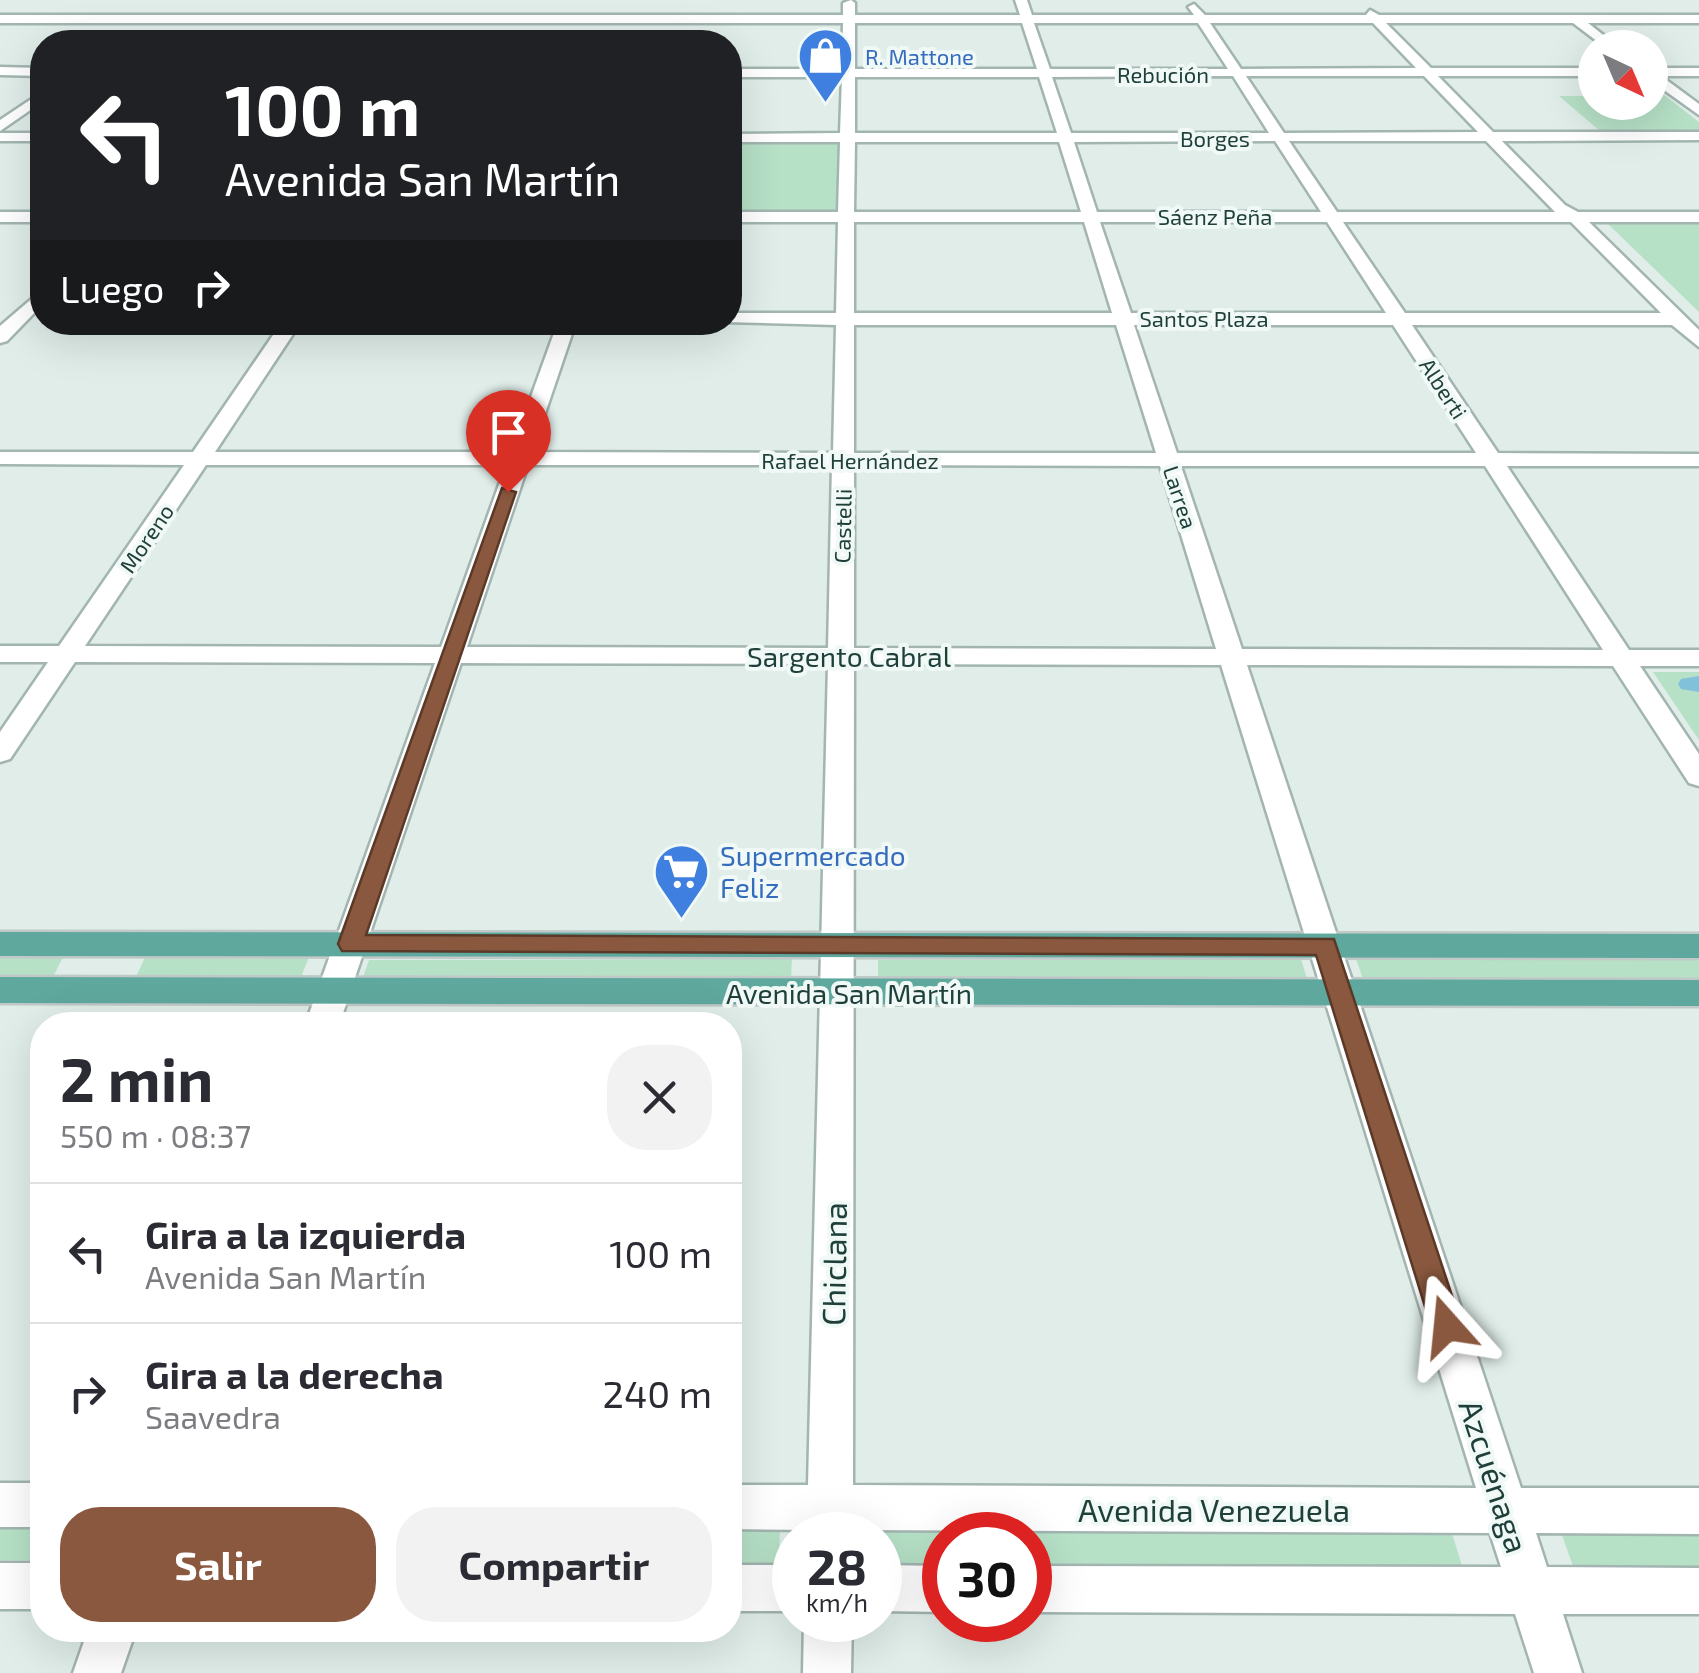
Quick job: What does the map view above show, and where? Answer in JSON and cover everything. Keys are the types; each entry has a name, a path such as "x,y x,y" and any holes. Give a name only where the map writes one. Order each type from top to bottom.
{"main road":[{"name":"Avenida San Martín","path":"0,944 1699,946"},
{"name":"Avenida San Martín","path":"0,990 1699,993"}],"street":[{"path":"132,30 172,0"},
{"path":"311,30 342,0"},
{"path":"494,25 510,0"},
{"path":"670,25 679,0"},
{"name":"Alberti","path":"1190,0 1699,776"},
{"path":"1358,0 1382,19 1498,136 1559,208 1575,216 1699,341"},
{"path":"1370,0 1382,19"},
{"path":"1549,0 1590,30"},
{"path":"1634,0 1664,20"},
{"path":"0,19 670,25 849,10 1024,10 1203,20 1699,20"},
{"name":"Castelli","path":"836,993 849,10"},
{"name":"Larrea","path":"1024,10 1340,993"},
{"path":"0,72 30,72"},
{"name":"Rebución","path":"742,73 1578,72"},
{"path":"1668,73 1699,72"},
{"path":"1668,86 1695,105"},
{"path":"0,128 30,105"},
{"name":"Borges","path":"742,138 1699,136"},
{"path":"0,137 30,137"},
{"name":"Sáenz Peña","path":"742,216 1699,217"},
{"path":"0,217 30,217"},
{"path":"0,337 9,319 30,304"},
{"name":"Santos Plaza","path":"742,318 1677,319"},
{"name":"Moreno","path":"0,754 283,335"},
{"path":"327,1012 562,335"},
{"name":"Rafael Hernández","path":"0,458 1699,460"},
{"name":"Sargento Cabral","path":"0,654 1699,658"},
{"name":"Chiclana","path":"830,1512 836,993"},
{"name":"Azcuénaga","path":"1340,993 1558,1673"},
{"path":"0,1505 30,1505"},
{"name":"Avenida Venezuela","path":"742,1510 772,1513"},
{"name":"Avenida Venezuela","path":"902,1520 1506,1510 1699,1511"},
{"path":"0,1586 30,1586"},
{"path":"742,1588 772,1588"},
{"path":"1052,1589 1699,1591"},
{"path":"96,1673 108,1642"},
{"path":"828,1642 828,1673"}],"green space":[{"path":"1559,96 1578,96 1578,112"},
{"path":"1668,98 1699,122 1699,132 1601,132 1587,120 1668,120"},
{"path":"840,141 836,214 742,214 742,142"},
{"path":"1607,223 1699,223 1699,312"},
{"path":"1653,672 1699,672 1699,740"},
{"path":"0,957 63,957 53,977 0,977"},
{"path":"145,957 309,957 301,977 136,977"},
{"path":"792,959 791,979 362,980 369,960"},
{"path":"1301,959 1307,979 878,980 878,960"},
{"path":"1356,959 1699,959 1699,979 1363,979"},
{"path":"0,1520 30,1521 30,1560 0,1560"},
{"path":"742,1525 772,1525 772,1565 742,1565"},
{"path":"1451,1530 1463,1569 1052,1571 1052,1531"},
{"path":"902,1531 922,1531 922,1571 902,1571"},
{"path":"1561,1532 1699,1532 1699,1572 1575,1572"}],"waterway":[{"path":"1690,684 1699,684"}],"place":[{"name":"R. Mattone","path":"826,105"},
{"name":"Supermercado Feliz","path":"681,920"}],"route":[{"path":"508,492 350,944 1325,946 1447,1326"}]}
